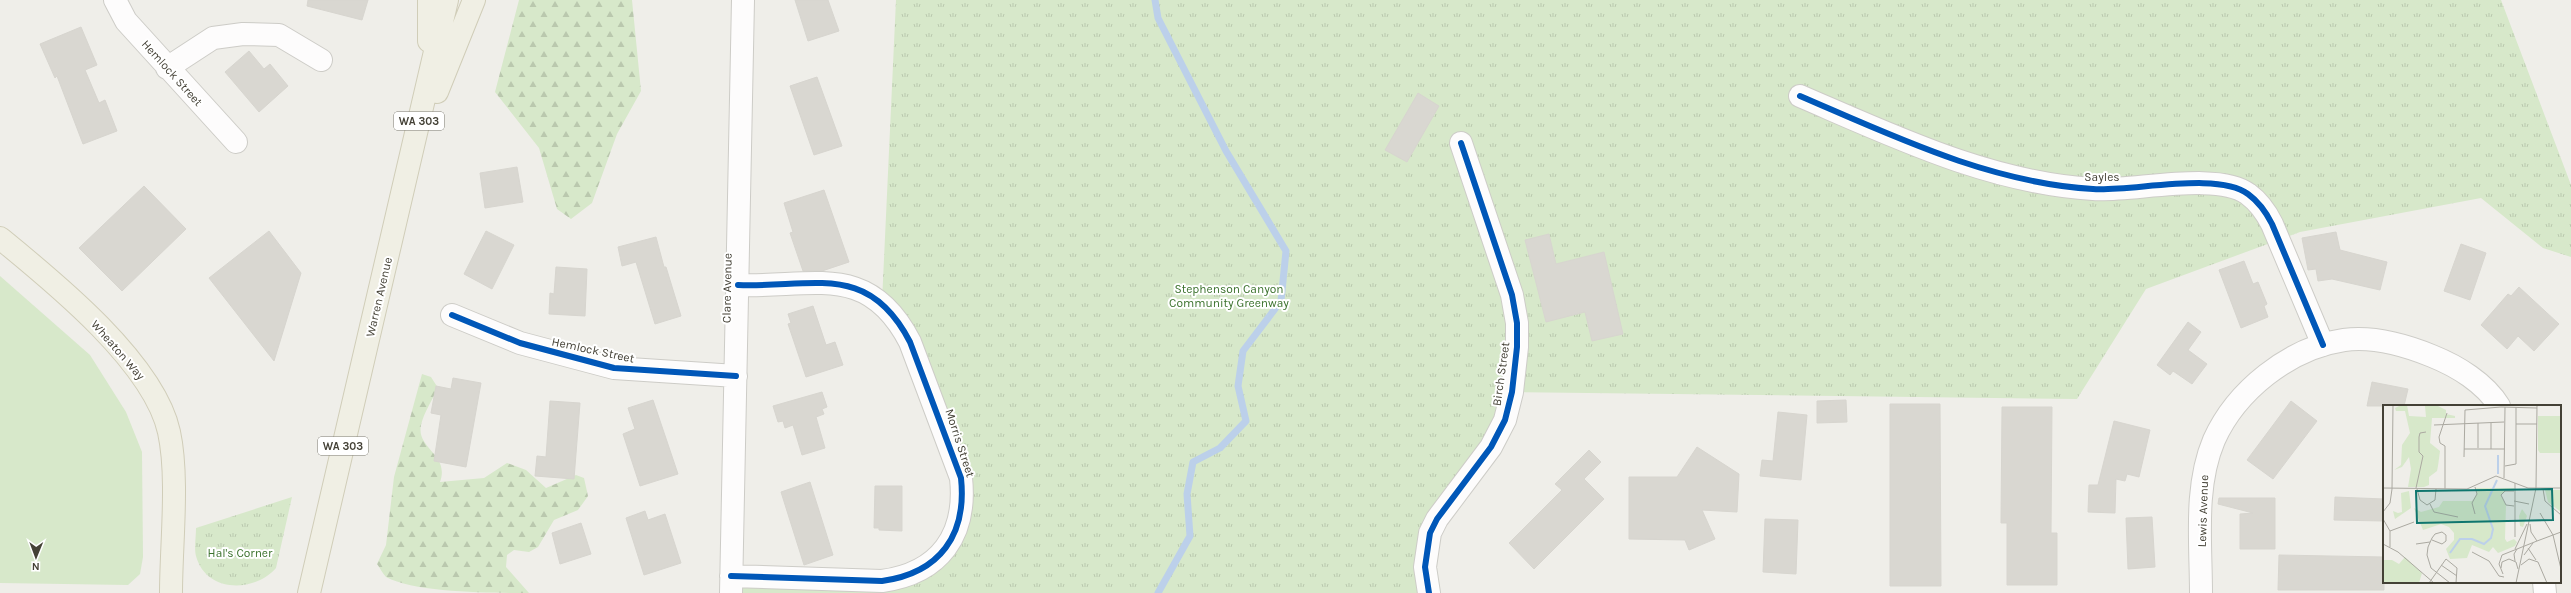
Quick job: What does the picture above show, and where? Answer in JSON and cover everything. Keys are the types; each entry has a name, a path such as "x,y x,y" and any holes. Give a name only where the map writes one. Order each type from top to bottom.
{"main road":[{"path":"429,0 430,75"},
{"name":"Warren Avenue","path":"309,593 447,0"},
{"path":"407,168 474,0"},
{"name":"Wheaton Way","path":"0,238 46,275 95,324 142,376 156,399 167,423 172,453 171,593"}],"street":[{"name":"Hemlock Street","path":"115,0 126,21 167,68 236,142"},
{"name":"Clare Avenue","path":"731,585 743,0"},
{"path":"167,68 213,38 243,34 279,35 321,60"},
{"name":"Sayles","path":"1800,96 1892,136 2009,178 2095,190 2220,184 2247,193 2263,208 2272,224 2323,345"},
{"name":"Birch Street","path":"1429,593 1425,567 1430,533 1437,519 1491,447 1505,420 1512,392 1517,347 1517,323 1512,295 1461,143"},
{"name":"Morris Street","path":"731,585 882,581 903,577 929,565 943,551 952,538 961,517 963,499 961,478 910,342 900,322 882,302 863,290 832,282 738,285"},
{"name":"Hemlock Street","path":"452,315 520,343 614,368 736,376"},
{"name":"Lewis Avenue","path":"2201,593 2202,488 2205,462 2226,418 2246,394 2262,379 2293,358 2323,345 2344,340 2372,340 2408,346 2444,360 2471,377 2498,405"},
{"path":"2544,583 2545,593"}],"green space":[{"path":"519,0 632,0 641,91 617,134 592,203 571,219 557,209 539,148 495,92"},
{"name":"Stephenson Canyon Community Greenway","path":"896,0 2501,0 2571,185 2571,257 2543,248 2481,198 2300,232 2146,289 2077,399 1512,392 1437,519 1429,593 731,593 731,576 882,581 929,565 963,499 882,302"},
{"path":"0,276 90,355 126,412 142,452 143,557 140,574 128,585 0,583"},
{"path":"422,374 431,377 438,388 424,415 421,425 421,433 423,440 441,465 442,472 440,482 484,478 507,463 526,470 546,488 576,475 584,478 588,496 578,510 554,520 538,547 529,552 514,550 507,555 506,567 529,593 455,591 416,586 386,577 377,564 386,545 394,477"},
{"name":"Hal's Corner","path":"292,497 276,568 267,576 256,582 244,585 232,585 220,583 210,577 201,568 195,553 196,528"}],"building":[{"path":"308,0 368,0 362,20 307,6"},
{"path":"795,0 828,0 839,31 808,41"},
{"path":"81,27 97,65 85,70 99,103 105,100 117,131 83,144 57,76 55,78 40,44"},
{"path":"249,51 264,69 270,64 288,86 259,112 225,72"},
{"path":"817,77 842,146 814,155 790,86"},
{"path":"1418,93 1439,106 1407,162 1385,150"},
{"path":"517,167 523,202 485,208 480,173"},
{"path":"144,186 186,229 122,291 79,248"},
{"path":"824,190 849,262 822,271 803,271 790,233 793,232 784,203"},
{"path":"269,231 301,273 274,361 209,278"},
{"path":"486,231 514,245 492,289 464,274"},
{"path":"2336,232 2340,250 2387,262 2380,290 2332,279 2318,281 2316,269 2308,270 2302,238"},
{"path":"1549,234 1556,264 1604,252 1623,334 1592,341 1585,312 1546,322 1525,240"},
{"path":"656,237 664,267 666,267 681,316 655,324 636,262 622,266 618,247"},
{"path":"2461,244 2486,253 2470,300 2444,291"},
{"path":"2244,261 2253,284 2258,282 2267,304 2264,306 2268,317 2241,328 2219,270"},
{"path":"556,267 587,269 585,316 549,314 550,293 554,294"},
{"path":"2519,287 2559,324 2534,351 2518,336 2507,349 2481,325 2508,294 2511,296"},
{"path":"813,306 826,345 835,342 843,365 806,377 788,324 791,323 788,314"},
{"path":"2188,322 2201,332 2188,350 2207,364 2192,384 2173,371 2170,375 2157,365"},
{"path":"453,378 481,383 466,467 434,461 441,415 431,413 436,386 451,389"},
{"path":"2372,382 2408,389 2404,405 2367,406"},
{"path":"822,392 827,407 822,409 824,414 816,417 825,448 802,455 793,425 785,428 783,421 778,422 773,406"},
{"path":"653,400 678,474 640,486 623,434 635,429 628,408"},
{"path":"1846,400 1847,422 1817,423 1817,401"},
{"path":"550,401 580,403 574,479 535,476 537,456 546,457"},
{"path":"2291,401 2317,421 2273,479 2247,460"},
{"path":"1890,404 1940,404 1941,586 1890,586"},
{"path":"2002,407 2052,407 2051,533 2057,533 2057,585 2007,585 2007,523 2001,523"},
{"path":"1778,412 1807,415 1801,480 1760,476 1762,460 1773,461"},
{"path":"2114,421 2150,430 2139,477 2127,474 2125,481 2116,479 2115,513 2088,512 2089,485 2098,485"},
{"path":"1697,447 1739,474 1737,512 1702,510 1715,539 1689,550 1685,540 1629,539 1629,477 1677,477"},
{"path":"1589,450 1601,462 1584,479 1604,499 1534,569 1509,543 1562,490 1555,484"},
{"path":"810,482 833,555 804,565 781,492"},
{"path":"875,486 902,486 902,531 879,530 879,528 874,528"},
{"path":"2335,497 2383,499 2383,521 2334,520"},
{"path":"2219,498 2275,498 2275,549 2240,549 2240,514 2253,513 2218,504"},
{"path":"645,511 648,520 665,514 681,563 644,575 626,518"},
{"path":"2152,517 2155,567 2128,569 2126,518"},
{"path":"1765,519 1798,520 1796,574 1763,572"},
{"path":"581,523 591,554 560,564 552,533"},
{"path":"2279,555 2383,557 2384,590 2278,590"}],"waterway":[{"path":"1155,0 1158,18 1226,151 1286,251 1281,301 1243,351 1238,386 1246,421 1220,448 1193,462 1187,494 1190,536 1158,593"}],"cycle path":[{"path":"1800,96 1871,127 1943,155 2017,178 2055,185 2093,189 2196,183 2234,187 2256,200 2270,220 2323,345"},
{"path":"1429,593 1425,567 1430,533 1437,519 1491,447 1505,420 1512,392 1517,347 1517,323 1512,295 1461,143"},
{"path":"731,576 882,581 902,577 920,570 934,560 946,548 954,534 962,498 961,478 910,342 894,316 876,299 857,289 836,284 814,283 738,285"},
{"path":"452,315 520,343 614,368 736,376"}]}
